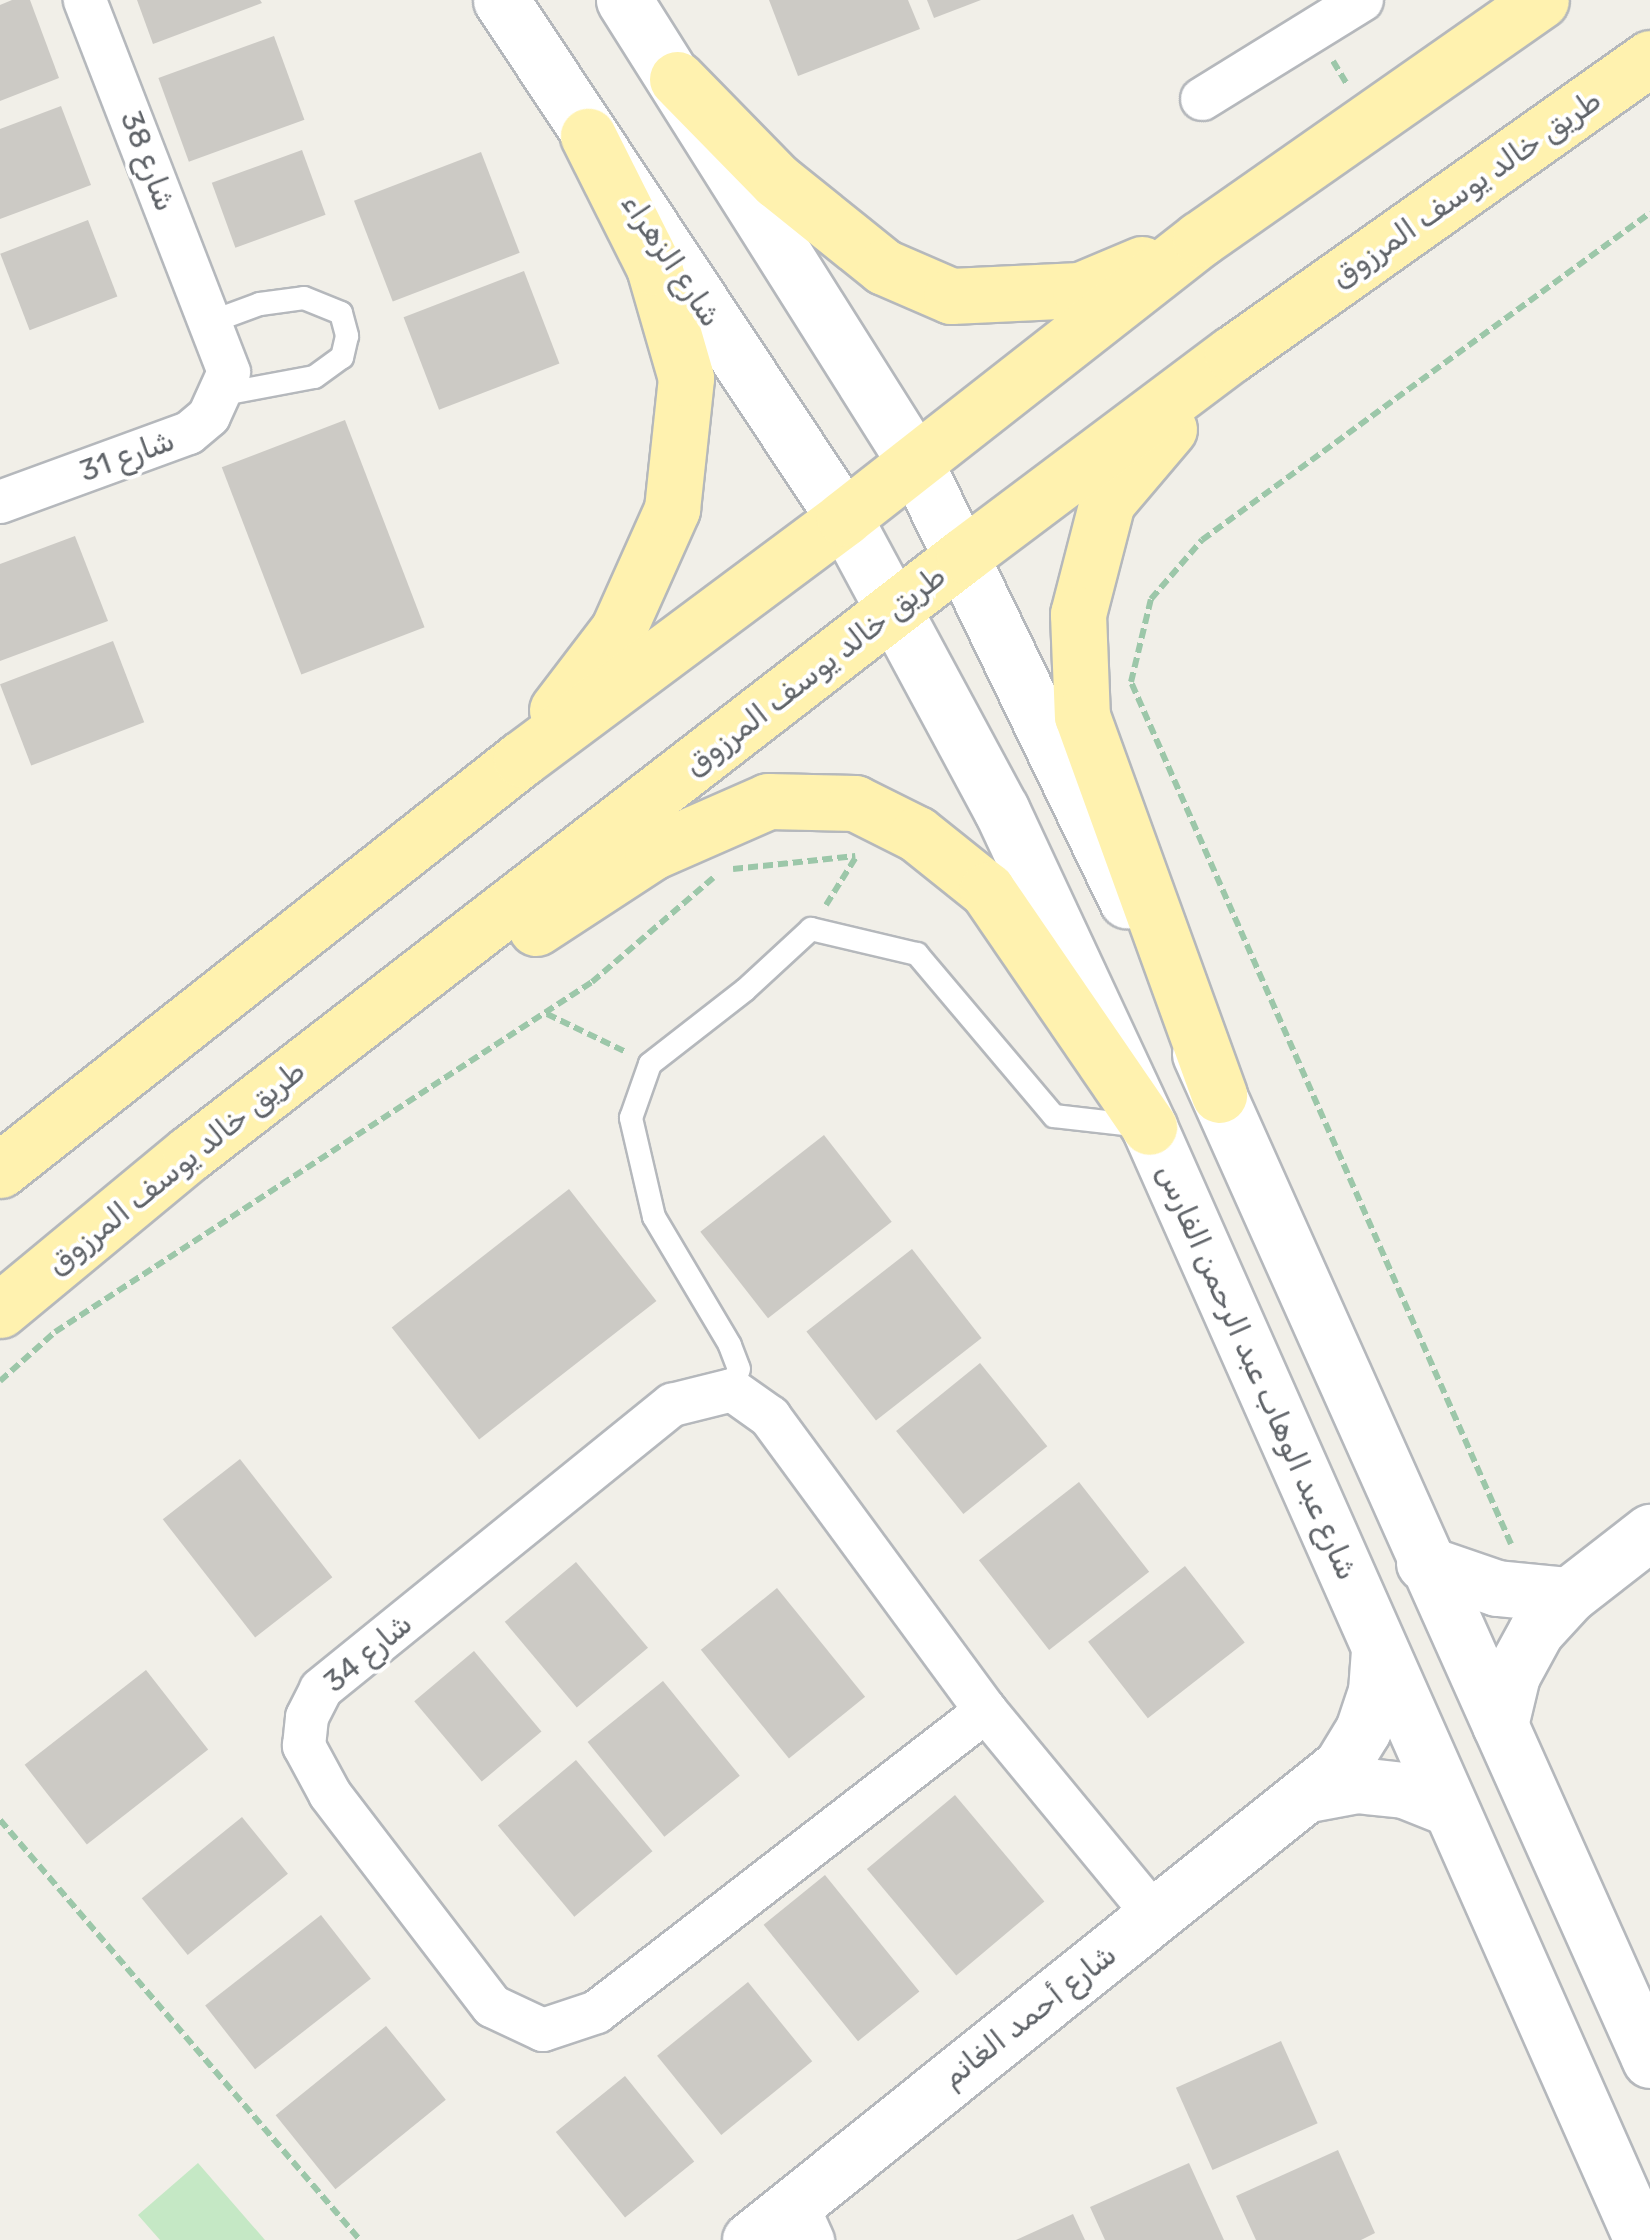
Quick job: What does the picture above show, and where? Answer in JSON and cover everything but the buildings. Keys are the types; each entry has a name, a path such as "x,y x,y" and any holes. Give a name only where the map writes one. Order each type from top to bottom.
{"main road":[{"path":"0,1170 521,759 844,518 1200,239 1541,0"},
{"name":"طريق خالد يوسف المرزوق","path":"0,1310 190,1153 964,555 1232,354 1650,58"},
{"path":"677,79 777,181 884,267 951,296 1080,290 1200,239"},
{"path":"521,759 618,630 672,510 686,378 654,267 588,136"},
{"path":"1219,1095 1082,716 1078,614 1107,502 1232,354"},
{"path":"190,1153 652,852 768,802 855,803 917,834 987,890 1149,1127"}],"street":[{"name":"شارع 38","path":"85,0 211,322"},
{"name":"شارع الزهراء","path":"501,0 844,518"},
{"path":"624,0 915,462 964,555 1219,1095 1424,1564 1650,2060"},
{"path":"1202,99 1362,0"},
{"path":"211,322 229,372 223,394"},
{"name":"شارع 31","path":"0,502 188,434 223,394"},
{"name":"شارع عبد الوهاب عبد الرحمن الفارس","path":"844,518 896,608 1000,809 1149,1127 1642,2240"},
{"path":"1237,1326 1270,1333 1286,1326 1306,1299"},
{"path":"1270,1402 1290,1374 1306,1368 1339,1373"},
{"path":"732,1390 770,1418 986,1711 1155,1916"},
{"name":"شارع 34","path":"732,1390 672,1406 320,1689 307,1717 304,1746 316,1772 492,2006 543,2030 598,2012 986,1711"},
{"path":"1500,1725 1522,1652 1570,1595 1650,1532"},
{"path":"1424,1564 1497,1588 1570,1595"},
{"name":"شارع أحمد الغانم","path":"750,2240 805,2221 1155,1916 1341,1766 1363,1730 1376,1691 1379,1650"},
{"name":"شارع أحمد الغانم","path":"1309,1794 1357,1785 1404,1790 1449,1808"}],"lane":[{"path":"211,322 260,304 304,298 341,314 347,336 342,357 314,377 223,394"},
{"path":"732,1390 738,1369 730,1346 654,1217 630,1118 650,1064 746,990 811,929 917,954 1054,1116 1149,1127"}],"path":[{"path":"1314,30 1369,120"},
{"path":"1518,1559 1130,682 1151,599 1202,540 1650,214"},
{"path":"0,1381 56,1332 546,1014 721,871 857,856 811,929"},
{"path":"546,1014 650,1064"},
{"path":"0,1820 360,2240"}],"green space":[{"path":"198,2163 265,2240 160,2240 138,2215"}]}
